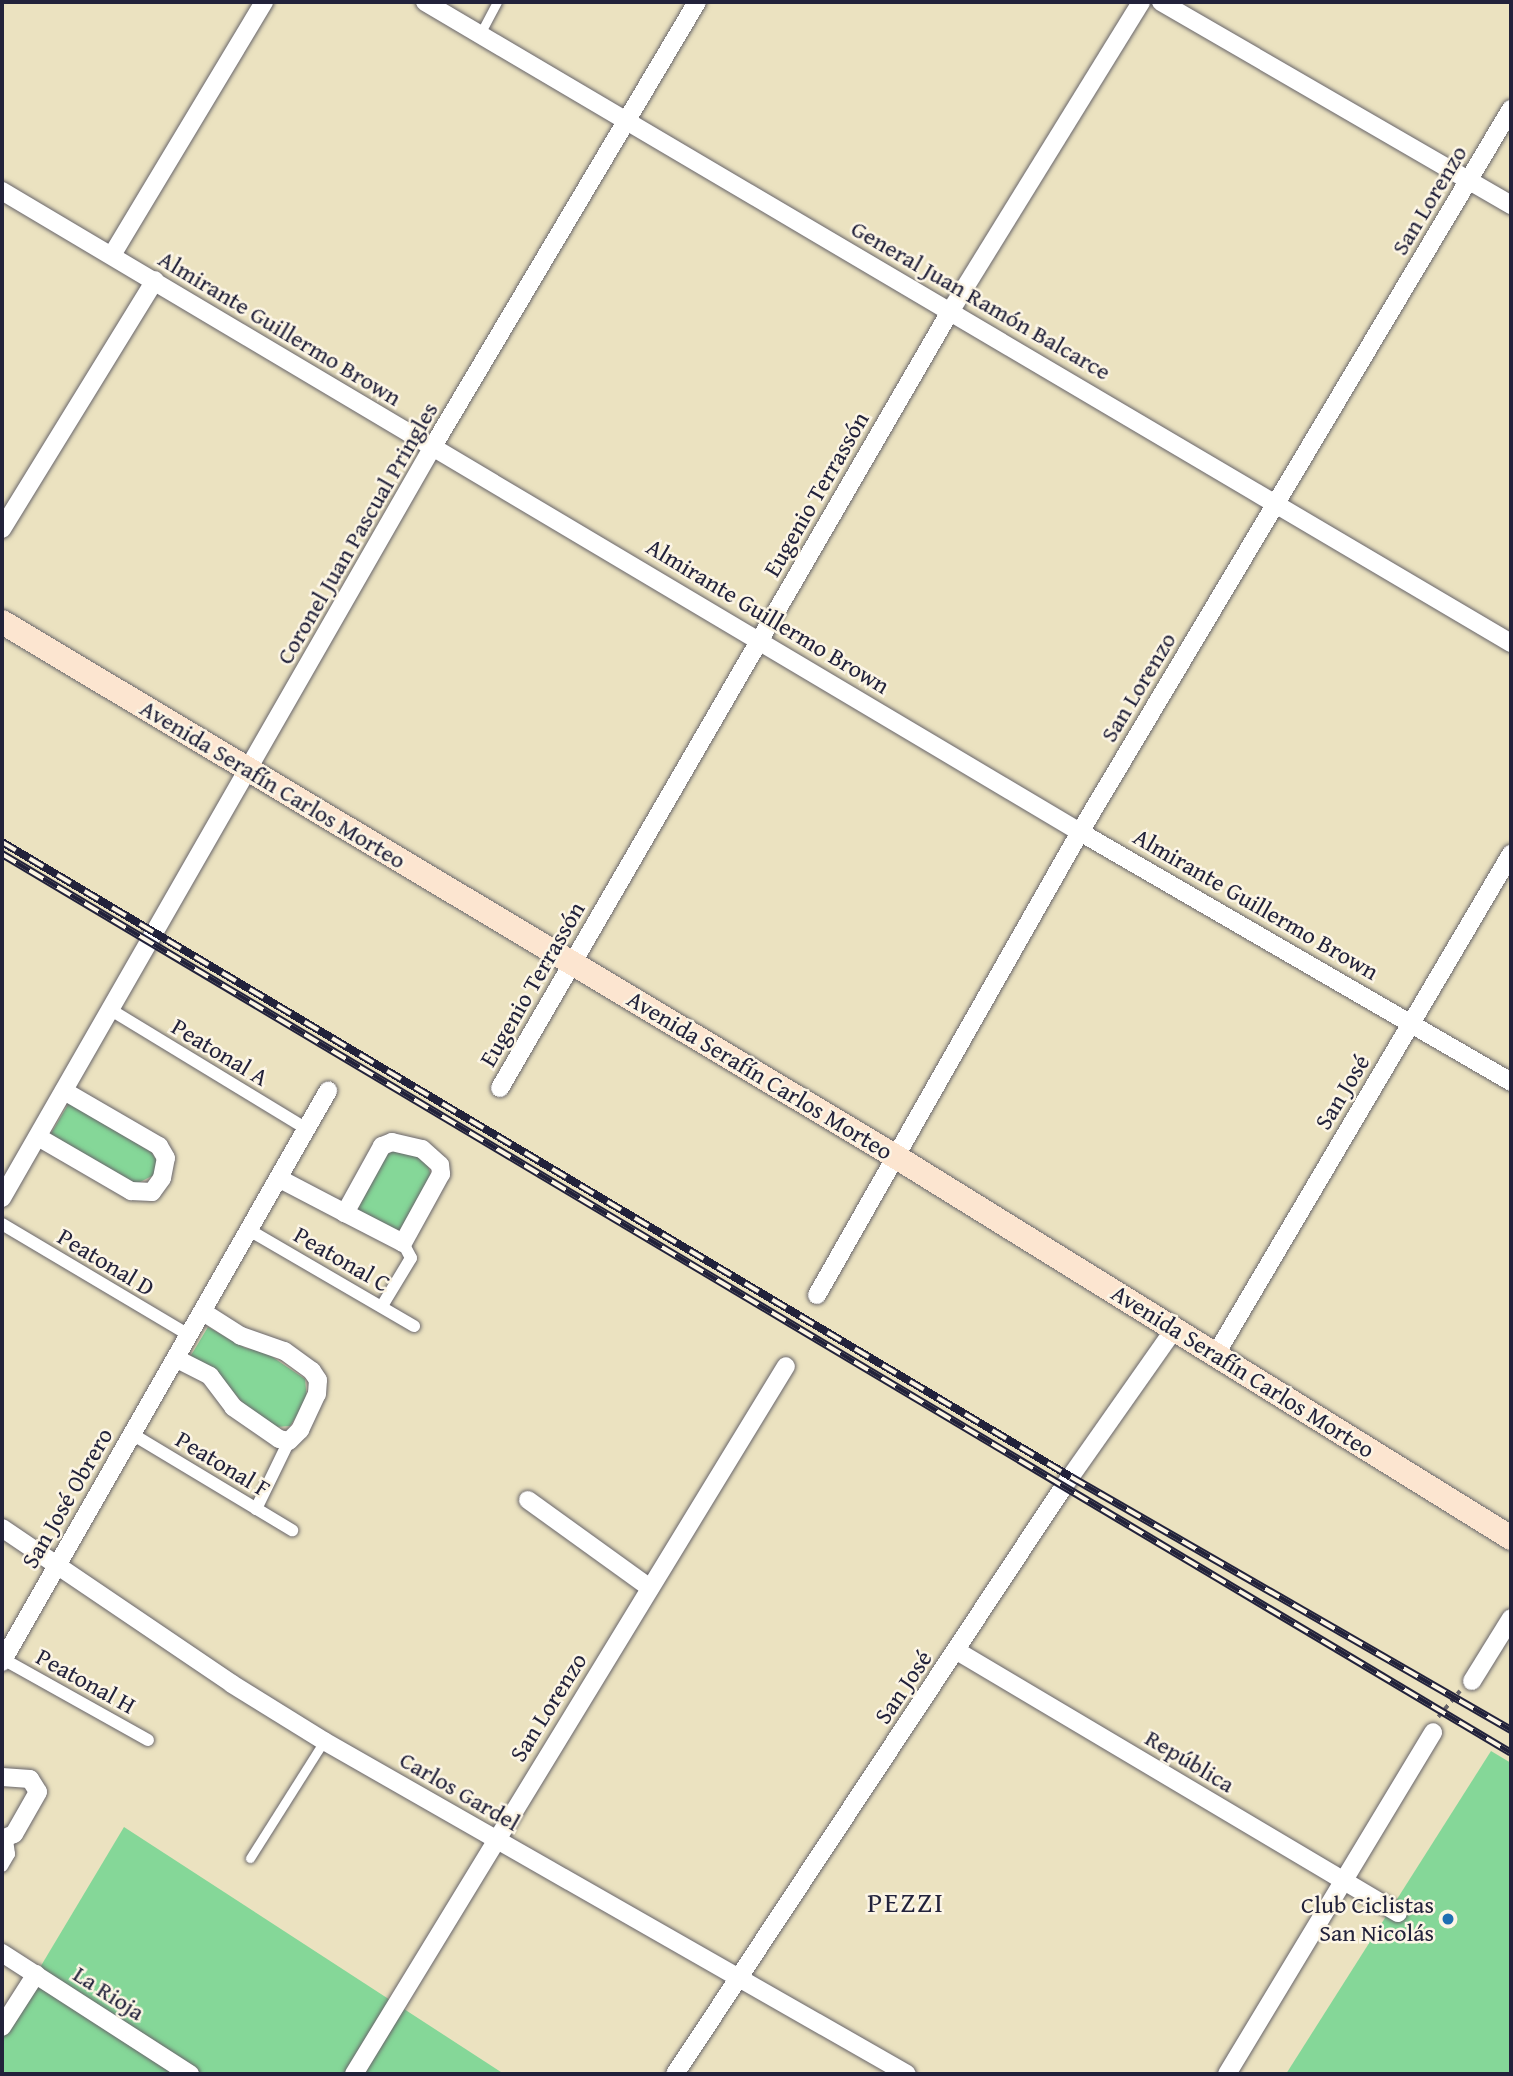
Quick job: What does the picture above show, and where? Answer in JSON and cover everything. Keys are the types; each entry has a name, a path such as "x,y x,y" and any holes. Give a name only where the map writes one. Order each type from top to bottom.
{"main road":[{"name":"Avenida Serafín Carlos Morteo","path":"2,622 898,1158 1511,1538"}],"street":[{"path":"113,255 264,2"},
{"name":"General Juan Ramón Balcarce","path":"425,2 1278,502 1511,642"},
{"name":"Coronel Juan Pascual Pringles","path":"2,1198 251,770 432,449 697,2"},
{"name":"Eugenio Terrassón","path":"500,1088 951,310 1141,2"},
{"path":"1161,2 1511,205"},
{"name":"San Lorenzo","path":"817,1295 898,1158 1080,832 1511,109"},
{"name":"Almirante Guillermo Brown","path":"2,191 155,280 432,449 761,638 1080,832 1412,1021 1511,1082"},
{"path":"2,529 155,280"},
{"name":"San José","path":"1216,1354 1511,854"},
{"name":"Peatonal A","path":"111,1010 307,1130"},
{"path":"38,1137 131,1191 152,1192 162,1178 166,1158 159,1146 64,1091"},
{"name":"San José Obrero","path":"2,1661 328,1091"},
{"path":"345,1213 382,1146 392,1142 422,1149 434,1157 441,1174 402,1243"},
{"path":"280,1179 402,1243 411,1258 382,1306"},
{"name":"Peatonal D","path":"2,1224 189,1335"},
{"name":"Peatonal C","path":"249,1230 414,1326"},
{"path":"203,1312 241,1336 284,1351 312,1371 318,1380 317,1394 300,1430 289,1441 256,1509"},
{"name":"San José","path":"675,2074 1064,1486 1175,1328"},
{"path":"177,1359 210,1376 233,1407 253,1422 289,1441"},
{"name":"San Lorenzo","path":"354,2074 786,1366"},
{"name":"Peatonal F","path":"132,1434 292,1530"},
{"path":"528,1500 650,1588"},
{"name":"Carlos Gardel","path":"2,1528 232,1685 324,1741 737,1980 907,2074"},
{"path":"1472,1681 1511,1618"},
{"name":"República","path":"957,1651 1398,1913"},
{"name":"Peatonal H","path":"2,1661 148,1740"},
{"path":"1227,2074 1433,1732"},
{"path":"2,1777 30,1779 38,1792 14,1834 4,1839 9,1854 2,1866"},
{"name":"La Rioja","path":"2,1953 190,2074"},
{"path":"2,2027 36,1974"}],"lane":[{"path":"480,34 497,2"},
{"path":"250,1858 324,1741"}],"path":[{"path":"1433,1732 1440,1711 1454,1697"}],"green space":[{"path":"69,1103 151,1152 159,1164 156,1174 134,1185 49,1137"},
{"path":"400,1148 427,1162 431,1176 400,1233 357,1211 385,1155"},
{"path":"208,1327 245,1348 265,1352 305,1379 307,1400 290,1426 276,1427 246,1406 213,1370 190,1357"},
{"name":"Club Ciclistas San Nicolás","path":"1491,1751 1511,1763 1511,2074 1286,2074"},
{"path":"124,1827 504,2074 2,2074 2,2031"}],"railway":[{"path":"2,842 1071,1477 1511,1730"},
{"path":"2,854 1511,1753"}],"place":[{"name":"Club Ciclistas San Nicolás","path":"1448,1919"}],"district":[{"name":"PEZZI","path":"906,1902"}]}
